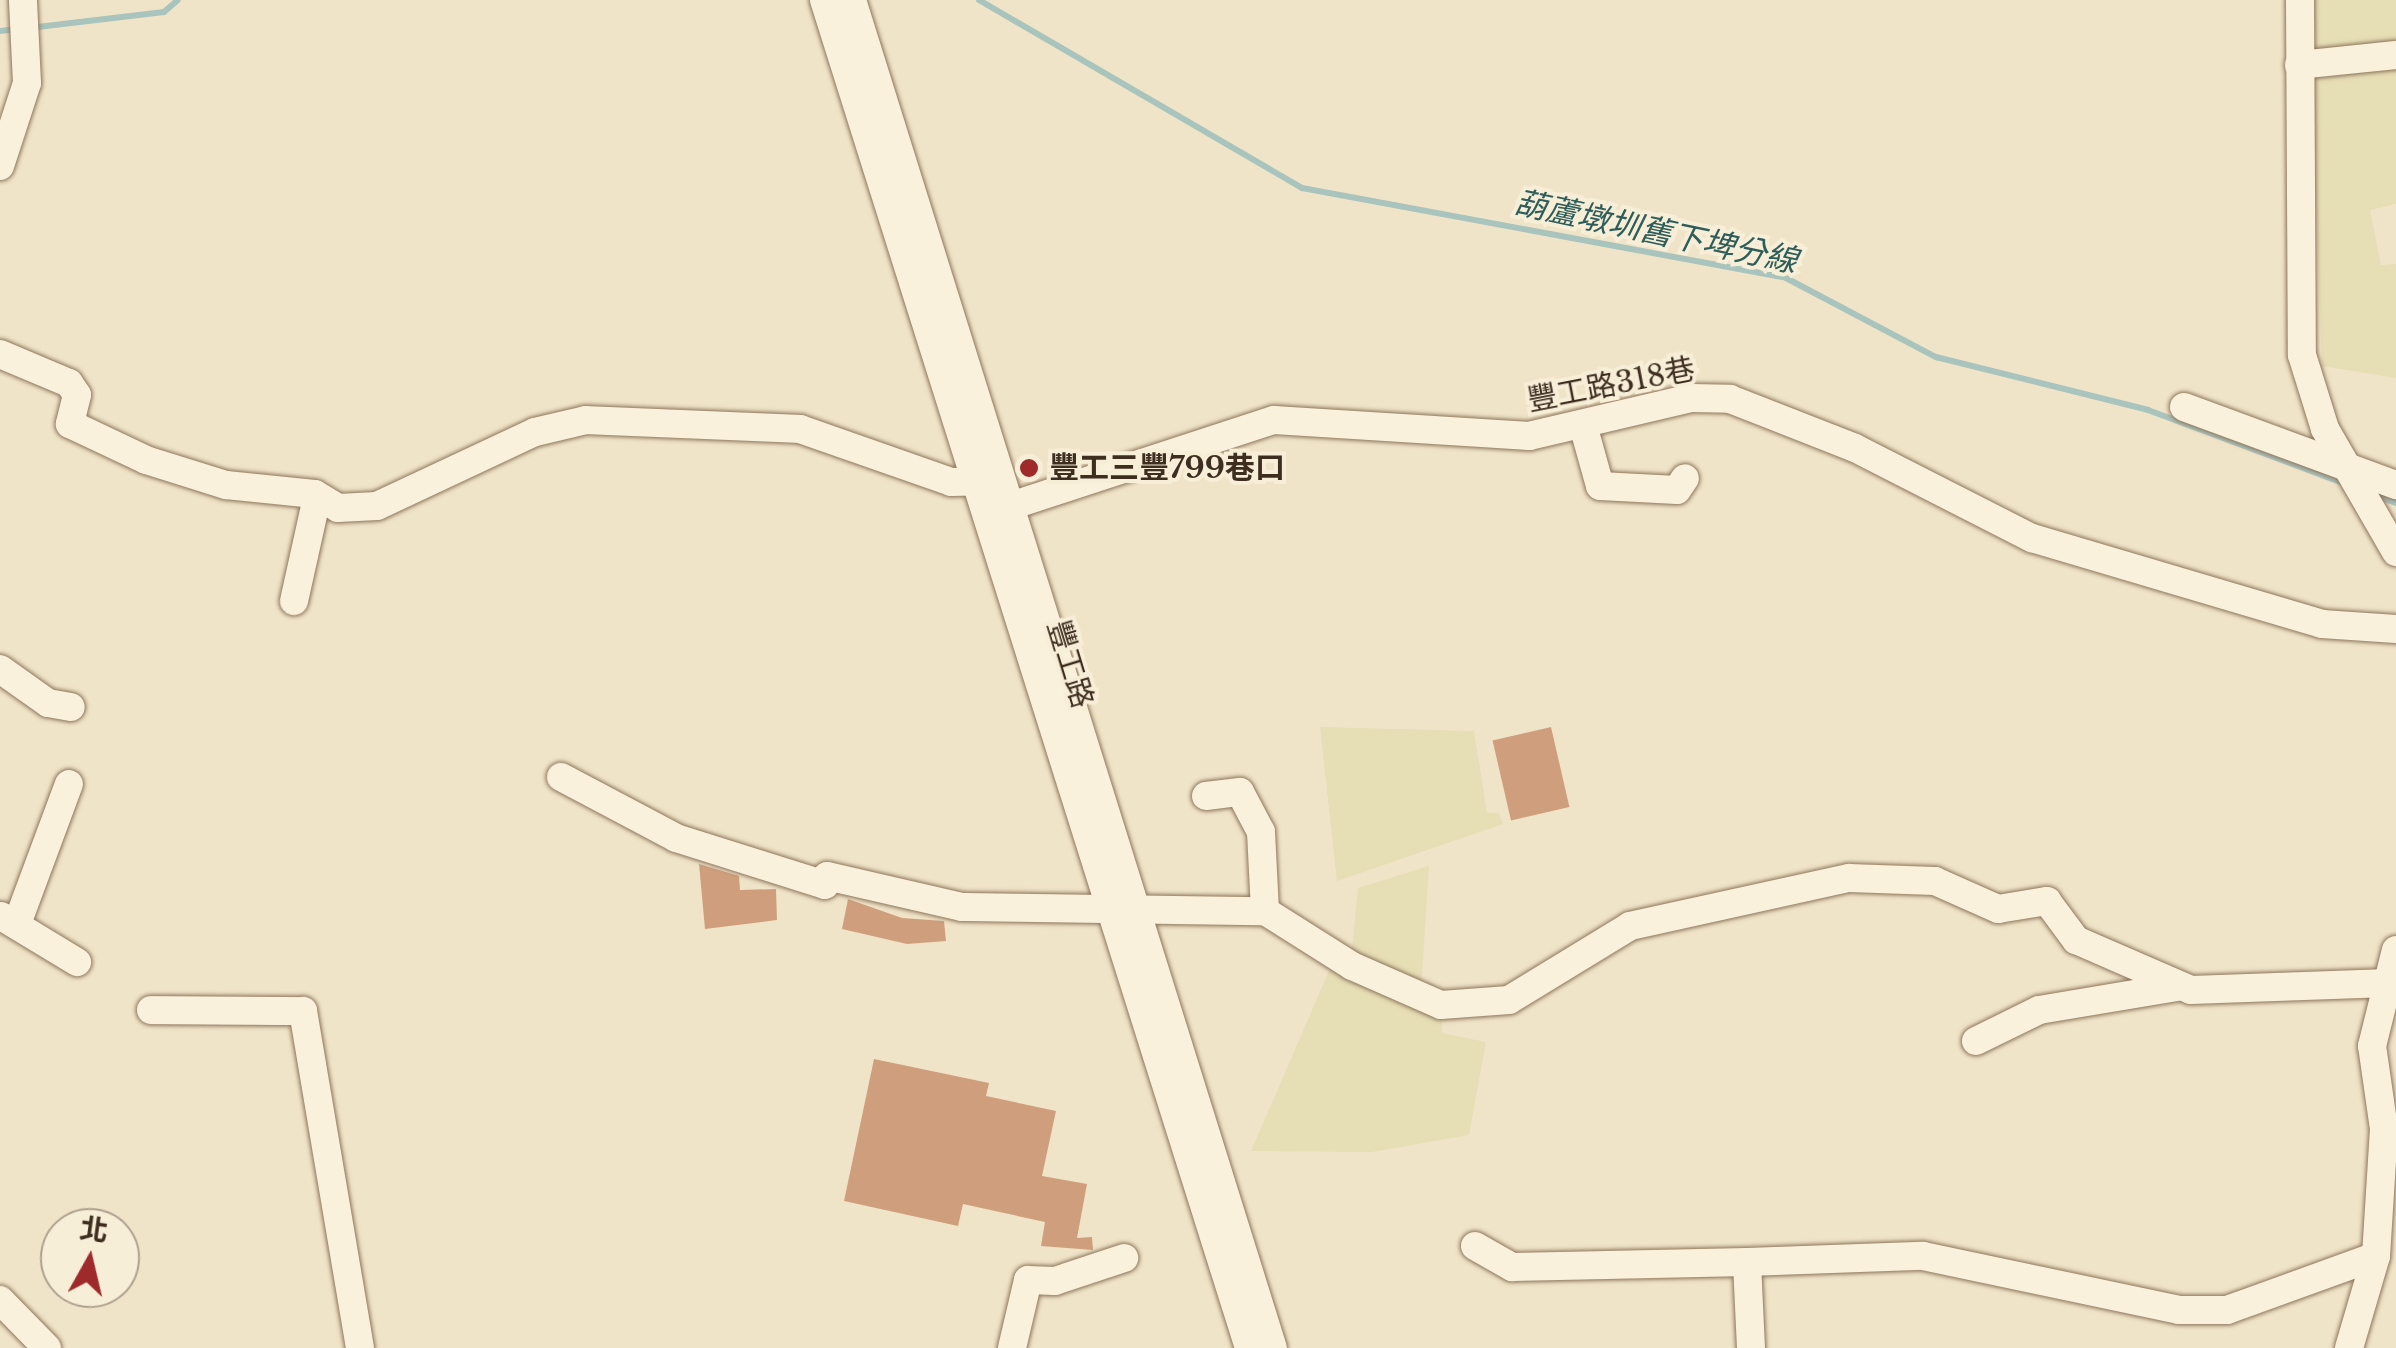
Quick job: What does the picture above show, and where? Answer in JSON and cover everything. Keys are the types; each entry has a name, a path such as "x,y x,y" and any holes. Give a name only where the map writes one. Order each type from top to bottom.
{"street":[{"name":"豐工路","path":"824,0 992,482 1125,907 1273,1348"},
{"name":"豐工路","path":"852,0 992,482"},
{"path":"2300,0 2302,356 2349,473 2396,552"},
{"path":"0,166 24,101 26,20"},
{"path":"2299,66 2396,56"},
{"path":"0,354 69,383 77,394 70,424 146,460 226,486 315,494 307,576 294,601"},
{"name":"豐工路318巷","path":"1001,510 1274,420 1493,436 1583,425 1691,398 1750,403 2032,538 2322,624 2396,629"},
{"path":"2184,406 2349,473 2396,485"},
{"path":"316,502 377,506 535,432 586,420 800,429 992,482"},
{"path":"1583,425 1600,486 1677,490 1685,478"},
{"path":"0,669 48,704 71,706"},
{"path":"562,776 676,838 825,885 827,876 962,907 1265,911 1405,992 1468,1006 1526,992 1630,926 1849,878 1935,881 1998,909 2047,900 2076,940 2177,987"},
{"path":"69,784 9,918 77,962"},
{"path":"1206,796 1240,792 1261,832 1265,911"},
{"name":"豐工路","path":"1125,907 1250,1348"},
{"path":"2349,1348 2376,1256 2384,1129 2372,1046 2392,982 2396,950"},
{"path":"1976,1041 2039,1010 2177,987 2392,982"},
{"path":"151,1010 303,1011 360,1348"},
{"path":"1475,1246 1512,1266 1924,1256 2179,1310 2267,1301 2376,1256"},
{"path":"1012,1348 1028,1280 1055,1281 1124,1258"},
{"path":"1746,1262 1751,1348"},
{"path":"0,1300 47,1348"}],"shaded area":[{"path":"2309,0 2396,0 2396,204 2370,210 2381,265 2396,264 2396,378 2322,366"},
{"path":"1320,727 1474,731 1487,813 1499,813 1503,824 1337,881"},
{"path":"1429,866 1421,991 1351,959 1358,888"},
{"path":"1332,964 1442,1012 1442,1033 1486,1042 1469,1135 1372,1152 1251,1151"}],"building":[{"path":"1551,727 1569,807 1511,820 1493,740"},
{"path":"699,864 739,876 740,890 776,889 777,920 705,929"},
{"path":"848,899 902,918 944,921 946,941 907,944 842,929"},
{"path":"874,1059 989,1083 986,1096 1056,1111 1042,1176 1087,1184 1077,1238 1092,1237 1093,1250 1041,1246 1045,1222 963,1204 958,1226 844,1201"}],"waterway":[{"name":"葫蘆墩圳舊下埤分線","path":"29,28 164,12 178,0"},
{"name":"葫蘆墩圳舊下埤分線","path":"979,0 1302,188 1786,278 1936,357 2148,410 2343,483"},
{"name":"葫蘆墩圳舊下埤分線","path":"0,31 17,29"},
{"name":"葫蘆墩圳舊下埤分線","path":"2374,495 2396,503"}],"place":[{"name":"豐工三豐799巷口","path":"1029,468"}]}
